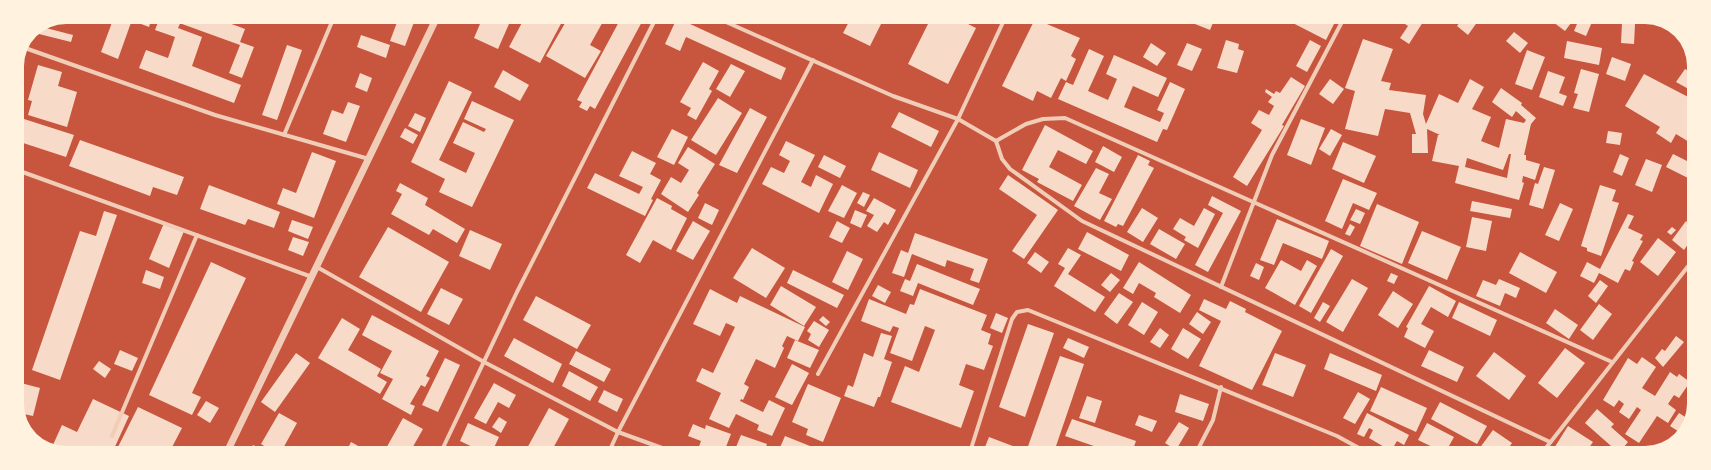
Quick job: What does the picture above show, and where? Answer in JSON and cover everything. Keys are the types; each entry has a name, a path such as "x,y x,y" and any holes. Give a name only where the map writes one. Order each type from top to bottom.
{"street":[{"path":"284,135 331,24"},
{"path":"230,446 313,277 434,24"},
{"path":"444,446 521,285 653,24"},
{"path":"731,24 893,96 958,119 996,141 1002,159 1010,169 1082,222 1550,442"},
{"path":"818,374 958,119 1001,24"},
{"path":"1221,287 1272,156 1341,24"},
{"path":"28,49 215,115 369,159"},
{"path":"612,446 813,60"},
{"path":"996,141 1032,122 1043,119 1065,118 1612,362"},
{"path":"24,173 313,277"},
{"path":"112,436 197,235"},
{"path":"317,267 484,362 618,432 656,446"},
{"path":"1547,446 1687,268"},
{"path":"972,446 1012,319 1017,312 1028,310 1221,387 1337,436 1355,446"},
{"path":"1199,446 1213,420 1221,387"}],"building":[{"path":"111,24 130,24 118,59 101,52"},
{"path":"141,24 150,24 149,27"},
{"path":"157,24 180,24 178,28 202,37 192,66 241,85 234,103 139,68 146,50 168,58 175,37 155,30"},
{"path":"182,24 232,24 245,29 240,42 254,47 242,78 229,73 240,45"},
{"path":"396,24 413,24 405,46 390,41"},
{"path":"480,24 509,24 498,49 474,38"},
{"path":"521,24 561,24 540,63 509,47"},
{"path":"565,24 602,24 590,45 601,51 585,78 546,56"},
{"path":"618,24 641,24 595,109 590,106 587,111 579,107 582,102 577,100"},
{"path":"674,24 690,24 786,68 781,80 686,37 680,51 665,44"},
{"path":"848,24 881,24 870,46 843,33"},
{"path":"928,24 968,24 976,28 948,84 908,64"},
{"path":"1033,24 1047,24 1080,38 1071,56 1076,59 1066,81 1061,78 1051,98 1037,91 1033,101 1002,86"},
{"path":"1195,24 1212,24 1210,30"},
{"path":"1295,24 1334,24 1326,40"},
{"path":"1405,24 1422,24 1409,44 1400,38 1408,26"},
{"path":"1458,24 1476,24 1468,35 1457,26"},
{"path":"1556,24 1570,24 1565,31"},
{"path":"1577,24 1591,24 1586,36 1574,31"},
{"path":"1622,24 1635,24 1634,44 1621,43"},
{"path":"48,28 73,35 71,42 39,34"},
{"path":"1514,32 1528,43 1520,53 1506,41"},
{"path":"361,35 390,45 386,58 357,47"},
{"path":"1363,39 1393,49 1381,81 1391,83 1389,90 1426,95 1423,114 1426,124 1439,94 1458,103 1470,79 1484,87 1472,109 1491,117 1481,141 1499,148 1506,119 1524,123 1526,120 1516,111 1512,117 1492,102 1501,88 1522,103 1521,105 1536,118 1531,124 1524,155 1526,155 1526,160 1540,164 1535,180 1523,176 1522,182 1524,183 1519,200 1455,183 1459,166 1432,161 1438,135 1440,135 1427,129 1428,153 1412,153 1412,134 1416,134 1410,113 1385,109 1378,136 1345,129 1355,91 1345,88","holes":["1509,154 1511,154 1507,178 1465,167 1467,158 1503,170"]},
{"path":"1226,40 1239,44 1238,49 1244,51 1237,73 1217,68"},
{"path":"1310,40 1321,46 1307,72 1296,66"},
{"path":"1567,41 1602,48 1599,65 1564,58"},
{"path":"1151,43 1166,53 1157,66 1143,57"},
{"path":"1187,43 1202,49 1192,71 1177,65"},
{"path":"287,45 302,50 277,120 262,115"},
{"path":"1089,49 1104,56 1088,91 1108,100 1117,79 1106,74 1114,55 1167,78 1158,97 1133,86 1124,107 1160,122 1164,113 1157,110 1170,82 1185,89 1167,130 1163,129 1157,142 1058,99 1066,82 1073,85"},
{"path":"1527,50 1545,57 1532,90 1515,84"},
{"path":"1612,57 1631,64 1625,81 1606,74"},
{"path":"703,62 719,71 709,89 712,91 696,120 687,115 691,108 680,102"},
{"path":"731,64 745,71 730,97 716,89"},
{"path":"38,65 62,72 58,86 77,92 67,127 28,115 32,101 28,100"},
{"path":"1581,69 1599,74 1589,112 1573,108 1578,94 1574,93"},
{"path":"1685,69 1687,70 1687,88 1676,82"},
{"path":"503,70 529,85 520,101 494,87"},
{"path":"1548,71 1565,77 1559,93 1567,96 1563,106 1539,97"},
{"path":"360,73 372,78 367,92 355,87"},
{"path":"1644,74 1687,96 1687,141 1676,134 1671,143 1656,133 1660,127 1625,106"},
{"path":"1291,77 1305,86 1282,125 1284,126 1247,186 1233,177 1262,130 1251,123 1259,110 1269,115 1274,106 1268,102 1272,97 1265,92 1266,89 1274,94 1276,91 1280,93"},
{"path":"1330,79 1344,89 1333,104 1319,94"},
{"path":"449,81 472,92 439,160 466,173 475,153 453,143 463,122 484,132 486,129 464,119 472,101 514,120 472,207 439,192 445,179 411,162"},
{"path":"718,98 742,113 716,155 691,140"},
{"path":"348,102 360,106 346,142 323,134 332,110 343,114"},
{"path":"750,108 767,117 737,173 719,165"},
{"path":"899,112 939,131 931,147 891,127"},
{"path":"415,113 426,118 420,132 408,126"},
{"path":"24,119 74,135 66,157 24,143"},
{"path":"1301,119 1325,128 1311,165 1287,155"},
{"path":"1045,125 1093,151 1086,164 1058,150 1049,167 1082,185 1073,201 1037,182 1039,179 1022,170"},
{"path":"405,128 418,135 413,144 400,137"},
{"path":"672,129 688,137 674,165 657,157"},
{"path":"1331,129 1342,135 1330,156 1319,149"},
{"path":"1608,131 1622,133 1620,145 1606,143"},
{"path":"80,140 184,177 177,195 153,187 150,196 69,166"},
{"path":"786,141 815,155 801,182 811,187 816,175 833,184 819,213 762,184 771,167 784,173 790,161 779,155"},
{"path":"1343,142 1376,156 1364,183 1332,169"},
{"path":"1103,146 1122,157 1114,172 1095,162"},
{"path":"688,147 715,164 697,193 699,195 688,212 661,194 671,177 681,183 689,170 678,163"},
{"path":"632,151 656,163 650,174 661,180 651,199 653,200 645,216 587,188 595,173 639,194 643,187 619,176"},
{"path":"312,152 336,161 314,218 277,204 283,188 296,193"},
{"path":"879,152 918,170 910,188 871,170"},
{"path":"1620,154 1629,158 1622,176 1613,172"},
{"path":"1673,154 1687,161 1687,178 1666,167"},
{"path":"824,155 846,166 840,178 818,167"},
{"path":"1138,155 1150,161 1148,165 1154,168 1123,226 1118,224 1116,227 1104,221"},
{"path":"1646,159 1662,165 1652,192 1635,185"},
{"path":"1544,167 1555,170 1543,209 1529,205 1535,183 1538,184"},
{"path":"1096,168 1109,174 1099,193 1112,199 1100,220 1074,206"},
{"path":"1008,175 1058,210 1024,259 1012,251 1037,215 999,189"},
{"path":"1343,179 1377,193 1369,210 1353,203 1342,229 1325,221"},
{"path":"400,183 428,198 425,205 465,229 457,243 433,229 429,235 391,214 402,194 396,191"},
{"path":"209,185 280,212 274,228 248,219 245,225 200,209"},
{"path":"842,185 857,193 844,218 828,211"},
{"path":"1600,185 1616,190 1612,201 1619,203 1601,256 1587,251 1587,248 1581,246"},
{"path":"863,192 870,195 864,207 857,203"},
{"path":"1212,196 1241,211 1208,272 1195,265 1223,213 1208,205"},
{"path":"657,198 672,206 671,209 687,218 671,250 653,240 640,263 626,255"},
{"path":"874,198 896,210 888,225 884,222 877,232 867,226 874,215 866,211"},
{"path":"1472,201 1512,209 1510,218 1470,211"},
{"path":"705,203 719,210 712,225 698,218"},
{"path":"1560,203 1573,209 1559,241 1545,235"},
{"path":"1377,204 1419,222 1402,264 1360,246"},
{"path":"1142,208 1158,218 1143,242 1127,232"},
{"path":"1204,208 1215,214 1198,248 1184,240 1186,237 1173,229 1180,218 1194,226"},
{"path":"1356,209 1365,213 1360,224 1350,220"},
{"path":"855,210 867,215 861,228 850,223"},
{"path":"104,211 117,215 60,380 32,370 80,231 96,236"},
{"path":"1628,214 1634,216 1628,228 1643,235 1640,240 1643,241 1632,261 1634,262 1630,271 1625,269 1618,283 1599,273 1594,283 1580,276 1587,262 1600,269"},
{"path":"1472,217 1492,221 1486,251 1466,247"},
{"path":"1277,219 1329,241 1322,259 1283,243 1274,265 1260,260"},
{"path":"292,220 313,227 308,239 288,231"},
{"path":"693,221 710,231 693,260 676,251"},
{"path":"837,221 850,228 842,243 829,237"},
{"path":"1686,221 1687,246 1684,250 1672,240"},
{"path":"164,223 184,231 169,268 149,259"},
{"path":"1350,224 1355,227 1350,236 1345,234"},
{"path":"388,227 449,262 421,312 359,277"},
{"path":"1672,227 1676,230 1671,235 1667,232"},
{"path":"1159,229 1185,244 1176,259 1150,244"},
{"path":"470,230 502,244 490,270 459,256"},
{"path":"1422,231 1461,247 1447,280 1408,263"},
{"path":"1087,232 1129,255 1121,271 1078,249"},
{"path":"915,233 988,259 979,283 970,280 974,269 947,260 945,267 912,254 904,277 892,273 901,250 908,253"},
{"path":"293,237 309,242 303,256 288,250"},
{"path":"1658,238 1676,252 1658,276 1640,262"},
{"path":"752,248 785,268 766,298 733,278"},
{"path":"1068,248 1081,255 1068,274 1105,297 1095,312 1054,286 1065,268 1058,264"},
{"path":"1331,249 1343,256 1311,313 1299,306"},
{"path":"847,251 863,259 848,290 832,282"},
{"path":"1035,252 1049,262 1041,273 1027,263"},
{"path":"1520,252 1557,272 1546,293 1509,273"},
{"path":"1281,260 1301,271 1307,260 1317,266 1295,305 1265,288"},
{"path":"211,262 246,278 192,393 201,397 192,415 149,395"},
{"path":"1139,262 1191,295 1180,313 1154,297 1156,293 1139,283 1133,294 1123,288"},
{"path":"1256,263 1264,267 1259,280 1250,276"},
{"path":"917,264 980,289 973,305 918,283 913,296 900,291 905,279 910,281"},
{"path":"146,270 164,277 160,289 142,283"},
{"path":"793,270 844,295 837,308 787,283"},
{"path":"1111,273 1120,280 1110,292 1101,285"},
{"path":"1391,273 1398,276 1394,284 1387,281"},
{"path":"1352,279 1368,288 1343,332 1326,322"},
{"path":"1499,279 1520,288 1516,298 1505,293 1500,306 1476,296 1483,280 1496,285"},
{"path":"1600,280 1608,286 1596,303 1588,296"},
{"path":"878,285 891,292 885,303 872,296"},
{"path":"781,286 816,307 804,326 770,305"},
{"path":"1429,286 1456,301 1448,317 1431,307 1421,324 1434,331 1425,348 1404,337 1408,328 1406,327"},
{"path":"441,288 463,299 449,325 427,314"},
{"path":"710,289 737,303 740,296 805,327 798,341 787,336 782,346 784,348 775,368 756,359 744,384 749,387 743,400 741,399 740,401 763,412 769,400 785,408 772,436 757,430 759,425 736,414 729,428 709,419 721,393 696,381 702,368 713,373 735,327 726,323 720,336 693,324"},
{"path":"920,289 987,315 981,330 991,334 988,344 993,346 984,370 966,364 959,385 974,391 961,428 891,402 905,366 919,372 935,330 925,326 912,361 890,353 899,328 893,326 890,332 861,321 869,299 906,314 910,304 914,305"},
{"path":"1393,291 1413,304 1398,328 1378,315"},
{"path":"1119,293 1133,302 1117,324 1104,314"},
{"path":"536,296 591,325 577,349 523,320"},
{"path":"1204,299 1226,309 1230,301 1246,309 1245,312 1282,331 1252,390 1199,366 1221,321 1199,310"},
{"path":"1142,302 1158,312 1144,335 1128,325"},
{"path":"1323,302 1330,306 1320,322 1314,318"},
{"path":"1459,302 1497,320 1490,336 1452,318"},
{"path":"1599,304 1612,314 1593,340 1580,330"},
{"path":"1555,309 1578,325 1569,339 1546,323"},
{"path":"1197,312 1211,322 1203,334 1189,324"},
{"path":"996,313 1008,318 1002,333 990,328"},
{"path":"372,315 439,351 426,376 430,378 425,387 421,385 410,404 415,406 411,415 382,399 393,379 380,373 392,351 362,335"},
{"path":"823,316 830,322 826,326 819,320"},
{"path":"342,318 360,329 348,350 381,369 377,376 387,382 380,394 318,358"},
{"path":"814,321 829,330 819,347 808,340 811,334 807,331"},
{"path":"1028,324 1054,333 1025,417 999,407"},
{"path":"1160,328 1169,335 1160,348 1150,342"},
{"path":"1183,328 1201,339 1188,359 1171,349"},
{"path":"881,333 892,336 884,359 892,362 880,397 878,397 874,407 844,396 848,385 853,387 864,353 873,357"},
{"path":"1676,336 1684,342 1663,367 1655,358 1662,349 1665,351"},
{"path":"514,338 562,364 553,383 504,356"},
{"path":"1068,338 1089,347 1084,358 1063,348"},
{"path":"795,340 819,350 810,368 787,358"},
{"path":"1565,348 1585,363 1557,398 1538,383"},
{"path":"120,350 138,358 132,371 114,364"},
{"path":"1429,350 1464,367 1457,382 1421,366"},
{"path":"576,351 611,369 604,382 569,364"},
{"path":"1494,352 1526,376 1509,400 1476,376"},
{"path":"296,353 310,363 275,412 261,402"},
{"path":"1275,353 1306,365 1293,397 1262,385"},
{"path":"1330,353 1382,375 1376,391 1324,369"},
{"path":"1060,356 1084,364 1056,446 1028,446"},
{"path":"1642,357 1656,367 1642,388 1655,396 1670,372 1677,377 1679,374 1687,380 1687,386 1679,398 1674,395 1668,404 1676,410 1668,423 1657,416 1639,443 1625,434 1641,410 1637,407 1629,419 1619,412 1624,404 1619,400 1614,407 1603,400 1628,358 1637,364"},
{"path":"445,358 460,365 438,412 422,405"},
{"path":"99,361 111,369 105,378 93,369"},
{"path":"792,364 809,373 792,405 775,397"},
{"path":"569,371 598,387 590,401 562,386"},
{"path":"494,383 516,395 509,408 498,402 486,424 474,418"},
{"path":"24,384 40,388 33,416 25,414"},
{"path":"808,384 841,398 823,442 806,435 808,429 792,422"},
{"path":"1381,387 1427,408 1416,432 1370,411"},
{"path":"604,390 623,399 617,412 598,402"},
{"path":"1358,392 1370,399 1355,424 1343,418"},
{"path":"1180,394 1209,404 1203,421 1175,412"},
{"path":"1087,396 1102,401 1095,423 1079,418"},
{"path":"93,399 129,416 115,446 61,446 53,444 62,425 77,432"},
{"path":"206,401 219,408 210,423 197,415"},
{"path":"1440,402 1487,426 1477,444 1431,419"},
{"path":"138,407 182,428 173,446 118,446"},
{"path":"549,408 569,419 554,446 528,446"},
{"path":"1597,409 1614,424 1611,427 1628,442 1625,446 1611,446 1585,423"},
{"path":"279,413 297,423 284,446 264,446 261,444"},
{"path":"1367,413 1409,435 1404,445 1397,441 1394,446 1383,446 1369,438 1373,430 1369,428 1364,437 1357,434"},
{"path":"1679,413 1685,417 1677,431 1670,426"},
{"path":"1139,415 1157,421 1152,432 1135,425"},
{"path":"499,417 507,422 501,433 492,427"},
{"path":"403,418 423,429 413,446 387,446"},
{"path":"1072,419 1136,441 1134,446 1094,446 1065,436"},
{"path":"1179,422 1189,428 1178,446 1170,446 1165,443"},
{"path":"468,423 499,437 495,446 470,446 460,441"},
{"path":"1427,423 1454,437 1449,446 1430,446 1418,440"},
{"path":"693,424 705,429 706,425 731,434 726,446 699,446 701,441 688,436"},
{"path":"1568,426 1593,442 1590,446 1555,446"},
{"path":"1493,430 1512,443 1510,446 1481,446"},
{"path":"741,435 767,444 766,446 736,446"},
{"path":"785,436 810,446 781,446"},
{"path":"989,437 1013,446 985,446"},
{"path":"351,442 358,446 349,446"}]}
